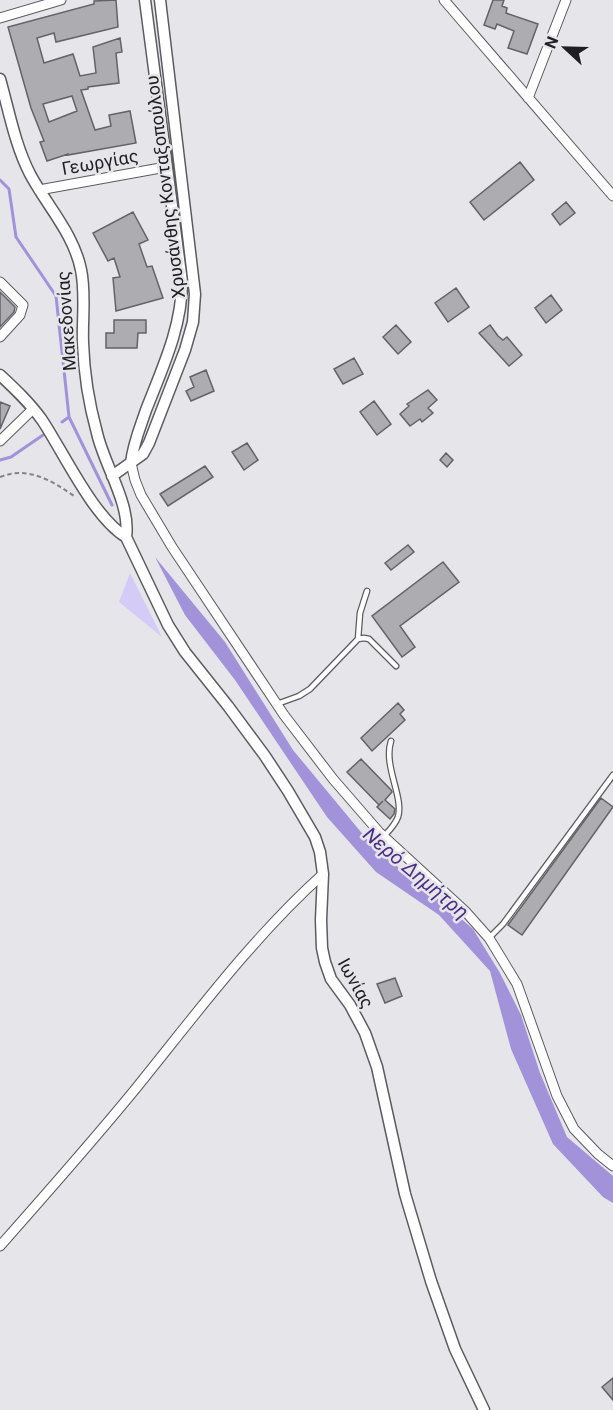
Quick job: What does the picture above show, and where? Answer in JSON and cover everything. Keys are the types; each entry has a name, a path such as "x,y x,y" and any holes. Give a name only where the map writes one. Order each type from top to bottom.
{"street":[{"path":"0,18 61,0"},
{"name":"Χρυσάνθης Κονταξοπούλου","path":"131,463 136,438 170,347 182,303 182,282 145,0"},
{"name":"Χρυσάνθης Κονταξοπούλου","path":"112,476 143,454 155,431 185,350 195,305 160,0"},
{"path":"444,0 613,196"},
{"path":"528,98 566,0"},
{"name":"Μακεδονίας","path":"0,79 24,161 39,190 67,233 81,270 83,346 89,394 99,445 126,518 126,537"},
{"name":"Γεωργίας","path":"39,190 166,167"},
{"path":"0,282 23,305 20,315 0,337"},
{"path":"0,375 33,409 94,503 110,524 126,537"},
{"path":"0,441 33,409"},
{"path":"131,463 141,495 172,547 277,704 333,779 384,836 465,910 489,938 517,984 557,1096 574,1129 613,1166"},
{"name":"Ιωνίας","path":"126,537 174,634 265,756 307,823 320,852 323,874 322,948 325,962 331,979 350,1005 365,1033 377,1067 405,1194 431,1281 455,1349 484,1410"},
{"path":"0,1246 98,1134 212,994 287,908 323,874"}],"lane":[{"path":"277,704 299,696 310,689 358,639 360,614 367,591"},
{"path":"358,639 369,639 396,666"},
{"path":"384,836 399,816 390,765 391,741"},
{"path":"489,938 503,924 610,784 613,775"}],"path":[{"path":"0,477 21,471 32,473 80,499 94,503"}],"shaded area":[{"path":"155,557 225,642 293,750 375,849 473,929 500,973 521,1015 540,1073 567,1137 613,1176 613,1203 603,1197 553,1144 511,1049 490,971 439,915 376,872 327,817 235,680 185,615"},
{"path":"130,573 162,637 119,602"}],"building":[{"path":"116,0 118,27 56,42 54,33 37,38 44,63 73,54 80,76 96,73 93,47 120,38 122,52 116,53 119,83 81,90 95,130 111,126 109,115 130,111 136,143 68,154 47,161 40,142 44,141 31,108 8,27 94,4 94,1","holes":["72,96 77,111 49,122 43,104"]},
{"path":"493,0 504,0 502,6 507,8 506,13 538,24 527,54 508,48 514,31 497,24 495,29 484,25"},
{"path":"520,162 534,180 484,220 470,202"},
{"path":"566,202 575,213 560,225 552,214"},
{"path":"133,212 148,240 139,244 147,267 152,266 163,298 116,311 113,278 120,277 114,258 108,261 93,233"},
{"path":"456,288 469,307 448,322 435,303"},
{"path":"0,292 15,307 14,312 0,327"},
{"path":"551,295 562,310 546,323 535,308"},
{"path":"114,320 146,320 146,333 138,333 137,348 106,348 106,333 114,333"},
{"path":"396,325 411,342 398,354 383,337"},
{"path":"490,325 503,340 507,337 522,355 509,366 479,333"},
{"path":"354,358 363,374 343,384 334,369"},
{"path":"206,370 214,391 191,401 186,391 194,387 190,377"},
{"path":"428,390 437,400 428,408 433,413 422,422 420,419 410,426 400,414 409,406 407,404"},
{"path":"374,401 391,424 377,435 360,412"},
{"path":"0,402 10,406 0,429"},
{"path":"247,443 258,460 244,470 232,452"},
{"path":"446,453 453,460 447,467 440,460"},
{"path":"205,466 213,477 168,506 160,494"},
{"path":"408,545 414,552 391,570 385,563"},
{"path":"443,562 459,582 400,626 415,647 402,657 372,616"},
{"path":"398,703 404,710 400,714 405,720 372,751 361,738"},
{"path":"361,759 391,790 392,792 385,800 395,809 390,819 377,807 379,805 347,772"},
{"path":"601,798 613,807 522,935 508,925"},
{"path":"395,978 402,996 385,1003 377,984"},
{"path":"613,1378 613,1400 602,1387"}],"waterway":[{"name":"Νερό Δημήτρη","path":"0,180 9,189 16,237 56,296 69,417 112,505"},
{"path":"62,422 69,417"},
{"path":"0,460 11,457 46,433"}]}
